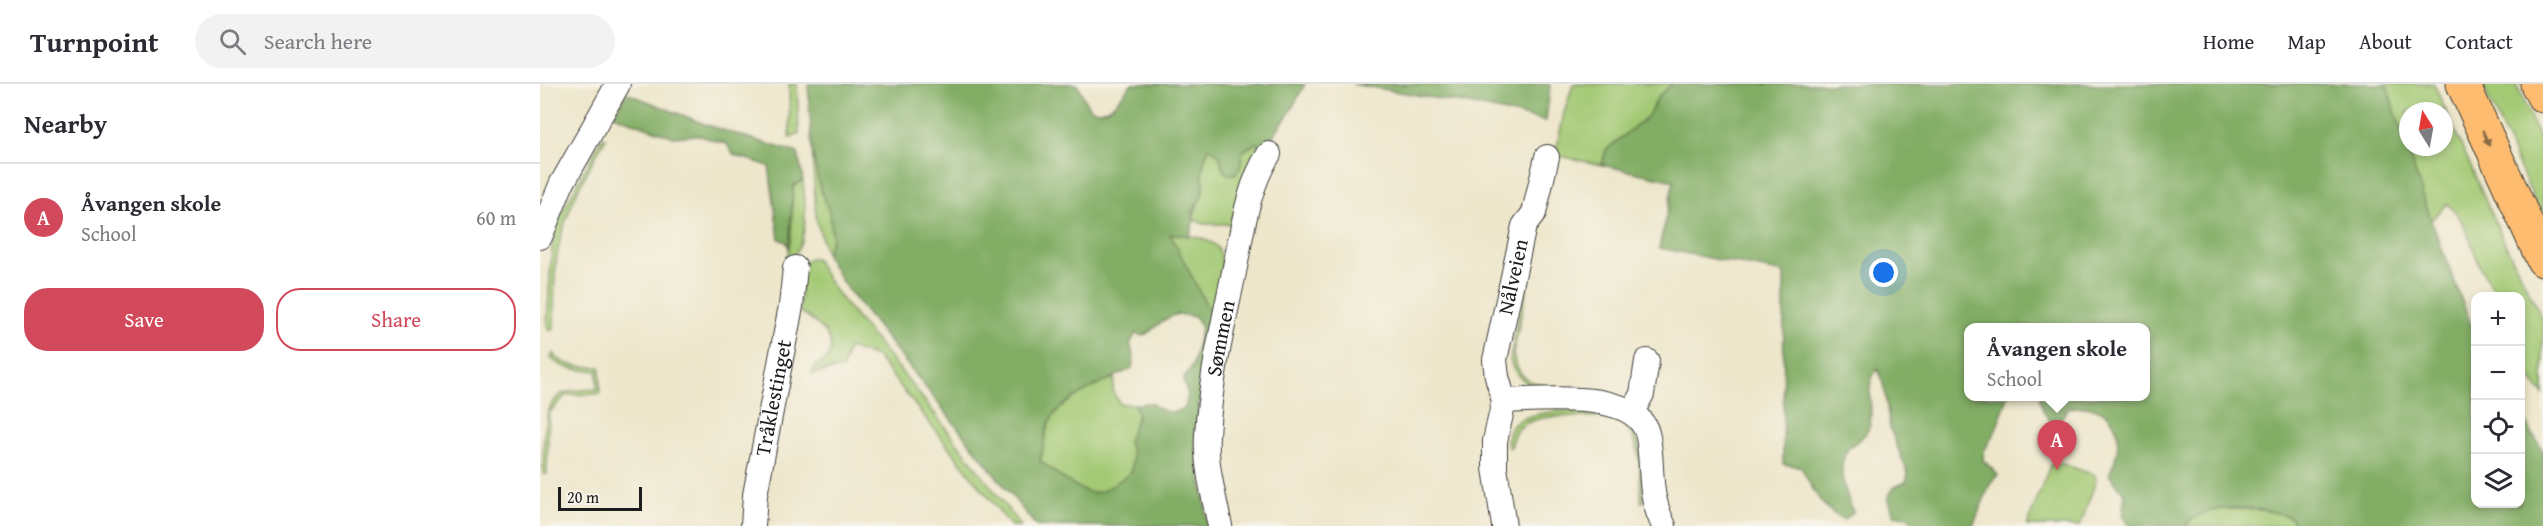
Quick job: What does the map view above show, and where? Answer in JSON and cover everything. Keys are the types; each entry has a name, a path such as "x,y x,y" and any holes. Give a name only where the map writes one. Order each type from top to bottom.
{"highway":[{"path":"2463,84 2543,260"},
{"path":"2537,84 2543,96"}],"street":[{"path":"540,237 561,185 618,84"},
{"name":"Sømmen","path":"1220,526 1207,437 1214,372 1240,240 1255,181 1269,154"},
{"name":"Nålveien","path":"1504,526 1495,468 1495,441 1504,400 1495,360 1524,226 1534,213 1547,157"},
{"name":"Tråklestinget","path":"753,526 755,495 791,306 795,268"},
{"path":"1632,412 1642,394 1647,361"},
{"path":"1504,400 1611,403 1632,412 1643,423 1648,435 1651,486 1664,526"}],"green space":[{"path":"789,84 797,84 799,134 790,138"},
{"path":"808,84 1077,84 1088,106 1101,111 1112,106 1131,84 1305,84 1290,112 1265,147 1256,143 1243,151 1240,168 1235,174 1227,174 1222,168 1220,156 1209,147 1202,174 1204,183 1201,198 1193,211 1194,220 1189,236 1170,234 1213,318 1195,432 1208,526 1036,526 845,286 826,255 832,237 830,215 820,188 812,149","holes":["1179,314 1195,317 1201,328 1193,365 1183,380 1188,395 1185,408 1171,412 1159,409 1151,403 1134,404 1138,414 1128,442 1133,455 1132,471 1109,488 1094,493 1082,490 1040,461 1048,425 1062,406 1085,391 1132,368 1134,357 1130,344 1136,333 1142,336 1164,320"]},
{"path":"1352,84 1549,84 1550,86 1546,121 1469,104"},
{"path":"1573,84 1672,84 1658,97 1648,116 1606,150 1602,165 1555,155"},
{"path":"1672,84 2386,84 2399,123 2399,156 2410,156 2431,220 2471,325 2471,508 2525,508 2525,422 2543,451 2543,526 2296,526 2290,517 2278,513 2235,508 2207,512 2185,526 2133,526 2127,523 2122,515 2125,494 2109,475 2117,447 2114,424 2108,416 2098,410 2085,407 2068,408 2055,427 2044,413 2040,401 2150,401 2150,323 1964,323 1964,401 2007,401 1996,430 1984,451 1983,460 1998,475 1991,482 1973,526 1917,526 1908,517 1894,515 1888,497 1894,487 1906,482 1908,474 1890,428 1884,387 1878,369 1871,381 1869,428 1865,435 1849,448 1842,463 1843,480 1853,512 1845,520 1830,511 1818,498 1801,467 1783,464 1784,273 1659,248 1674,181 1602,165 1606,150 1648,116 1658,97"},
{"path":"2386,84 2434,84 2442,102 2399,102 2399,123"},
{"path":"2482,84 2516,84 2543,147 2543,219"},
{"path":"627,93 707,125 798,153 803,180 793,186 789,248 786,242 779,239 769,166 734,155 727,144 697,135 674,137 613,115"},
{"path":"2453,127 2503,239 2543,320 2543,394 2525,372 2525,292 2496,292 2492,287 2481,269 2464,225 2447,204 2431,220 2410,156 2453,156"},
{"path":"602,138 606,138 578,190 559,245 554,329 550,330 547,324 552,245 561,214"},
{"path":"1256,143 1265,147 1233,224 1204,224 1194,220 1195,210 1204,189 1202,167 1209,146 1220,156 1222,168 1239,168 1243,151"},
{"path":"812,149 820,188 830,215 832,237 826,255 816,218"},
{"path":"803,180 805,225 803,236 794,255 786,263 791,236 793,186"},
{"path":"1539,231 1513,354 1522,375 1530,381 1542,384 1541,390 1521,379 1510,360 1534,232"},
{"path":"1169,233 1205,240 1215,245 1219,251 1222,269 1213,318"},
{"path":"813,258 817,260 840,298 922,397 1021,526 1011,526 877,357 848,348 843,368 812,374 815,366 827,359 831,343 824,331 800,311 802,262"},
{"path":"553,353 568,364 600,367 600,394 566,395 549,413 547,474 543,474 547,416 556,398 576,390 597,389 597,371 572,369 560,365 551,358"},
{"path":"1114,378 1113,392 1120,404 1134,404 1138,414 1128,442 1133,455 1132,471 1104,490 1088,492 1066,480 1040,461 1046,433 1053,416 1060,408 1086,390"},
{"path":"1557,411 1608,412 1621,416 1630,424 1640,448 1644,502 1641,502 1636,444 1633,436 1617,420 1564,416 1540,419 1520,427 1514,435 1512,446 1508,448 1507,438 1515,423 1530,416"},
{"path":"2057,462 2095,475 2096,481 2080,526 2027,526 2050,465"},
{"path":"2215,510 2271,510 2290,517 2296,526 2185,526 2202,514"}],"place":[{"name":"Åvangen skole","path":"2057,470"}]}
